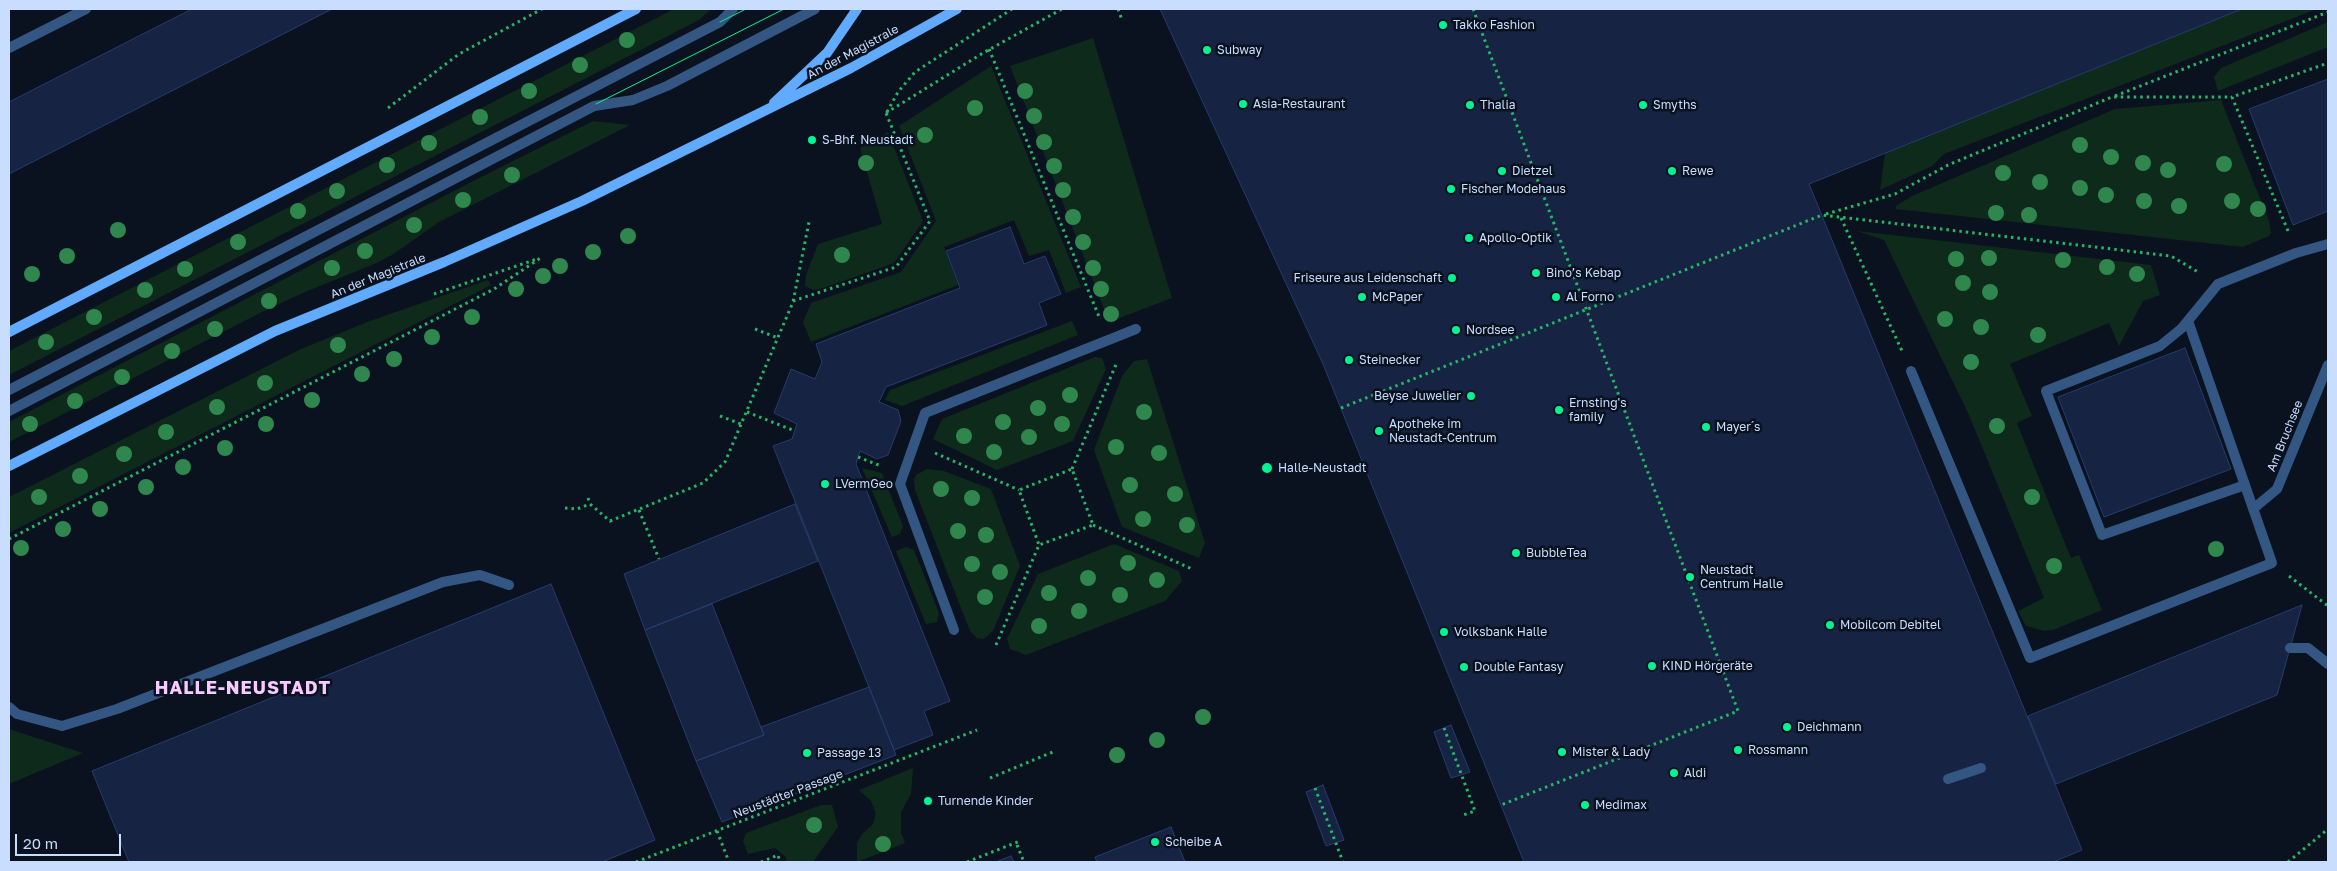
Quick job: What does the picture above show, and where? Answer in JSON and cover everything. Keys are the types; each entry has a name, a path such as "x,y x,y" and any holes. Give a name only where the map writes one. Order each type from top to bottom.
{"main road":[{"path":"9,332 636,9"},
{"name":"An der Magistrale","path":"760,115 782,97 827,53 857,9"},
{"name":"An der Magistrale","path":"9,466 275,331 444,262 582,201 760,115 851,68 957,9"}],"street":[{"path":"9,48 86,9"},
{"path":"9,390 720,22 733,9"},
{"path":"9,411 594,106 632,100 667,86 815,9"},
{"path":"9,411 596,104"},
{"path":"2245,485 2102,535 2046,391 2160,346 2188,321 2218,284 2296,253 2328,244"},
{"path":"1911,371 2030,658 2272,563 2188,321"},
{"path":"954,630 900,484 925,413 1136,329"},
{"name":"Am Bruchsee","path":"2253,509 2277,489 2328,365"},
{"path":"9,706 17,714 62,726 117,709 443,582 480,575 509,585"},
{"path":"2290,648 2308,648 2328,664"},
{"path":"1948,778 1981,768"}],"path":[{"path":"383,112 459,54 542,9"},
{"path":"886,113 898,92 915,72 1012,9"},
{"path":"886,113 989,49 1062,9"},
{"path":"1118,9 1122,20"},
{"path":"1473,9 1738,711 1501,804"},
{"path":"1341,408 1824,215 1895,194 1948,165 2112,97 2328,12"},
{"path":"989,49 1117,363 1072,470 1093,525"},
{"path":"2112,97 2232,97 2328,63"},
{"path":"2232,97 2296,253"},
{"path":"792,302 896,267 930,221 886,113"},
{"path":"1824,215 2171,256 2218,284"},
{"path":"1841,217 1911,371"},
{"path":"588,498 590,504 610,521 703,483 725,462 792,302 809,222"},
{"path":"9,539 494,290 542,257 427,297"},
{"path":"755,329 778,338"},
{"path":"747,412 795,431"},
{"path":"720,416 741,424"},
{"path":"913,443 1019,490 1072,470"},
{"path":"996,645 1039,545 1019,490"},
{"path":"565,508 576,509 590,504"},
{"path":"639,510 659,559"},
{"path":"1039,545 1093,525 1192,569"},
{"path":"2272,563 2318,596 2328,606"},
{"path":"1444,728 1475,811 1463,815"},
{"name":"Neustädter Passage","path":"636,862 977,730"},
{"path":"990,778 1053,752"},
{"path":"1315,788 1343,862"},
{"path":"2288,862 2328,829"},
{"path":"717,831 729,862"},
{"path":"967,862 1020,841"},
{"path":"1017,845 1024,862"},
{"path":"761,862 778,855 780,862"}],"green space":[{"path":"674,9 711,9 699,20 9,375 9,351"},
{"path":"2242,9 2317,9 1944,154 1932,166 1880,190 1885,153"},
{"path":"2328,22 2328,47 2218,91 2214,77 2221,68"},
{"path":"1093,38 1172,298 1109,322 1010,66"},
{"path":"991,66 1081,287 1066,293 1049,250 1029,256 1014,220 944,247 958,285 811,342 803,322 811,303 901,272 936,221 899,126"},
{"path":"2221,100 2269,221 2271,232 2269,236 2243,247 1896,209 1896,206 1912,196 2115,109"},
{"path":"593,121 630,125 439,222 392,255 258,314 9,442 9,422 475,180"},
{"path":"888,132 923,221 894,263 826,287 814,290 805,286 806,275 818,244 882,224 860,148"},
{"path":"1857,231 2151,265 2160,295 2143,301 2119,346 2109,323 2010,364 2032,416 2017,423 2071,558 2079,555 2102,610 2053,630 2044,631 2026,626 2018,611 2044,598 1969,415 1884,240"},
{"path":"488,280 491,285 9,533 9,497 301,349 367,322"},
{"path":"1072,321 1078,335 902,406 885,400 890,390"},
{"path":"1095,357 1102,358 1106,369 1073,441 997,470 933,439 942,419"},
{"path":"1147,359 1205,543 1199,558 1122,527 1094,450 1122,376 1134,361"},
{"path":"862,468 882,473 903,526 900,534 892,537"},
{"path":"927,469 944,471 991,489 1020,566 993,631 984,639 977,638 970,631 915,490 914,480 916,475"},
{"path":"1114,544 1179,571 1182,581 1165,601 1026,655 1010,649 1007,639 1038,574"},
{"path":"906,547 914,550 939,613 937,622 926,624 896,551"},
{"path":"9,729 83,753 9,784"},
{"path":"913,768 911,794 901,812 901,832 905,843 857,862 857,843 862,834 873,824 876,814 871,801 859,790"},
{"path":"821,805 832,805 838,827 813,862 786,862 786,857 775,848 748,854 743,841 746,833"}],"building":[{"path":"192,9 332,9 9,174 9,102"},
{"name":"Neustadt Centrum Halle","path":"1160,9 2242,9 1809,184 2082,850 2053,862 1524,862 1323,364"},
{"path":"2328,79 2328,211 2293,225 2249,109"},
{"name":"LVermGeo","path":"1010,227 1024,264 1045,256 1061,294 1039,303 1047,325 886,387 879,402 898,410 901,421 888,455 877,459 860,451 856,464 950,701 924,711 933,735 894,750 773,446 792,439 797,424 774,413 791,369 815,379 822,362 816,344 960,288 946,251"},
{"path":"2185,348 2231,469 2104,517 2058,397"},
{"path":"795,504 818,561 645,630 624,574"},
{"path":"551,584 655,840 602,862 129,862 92,771"},
{"path":"712,604 764,735 696,761 645,630"},
{"path":"2302,605 2277,695 2056,784 2028,716"},
{"name":"Passage 13","path":"869,687 896,755 722,822 696,761 764,735 761,727"},
{"path":"1451,725 1470,772 1451,778 1434,732"},
{"path":"1323,785 1344,840 1326,846 1306,792"},
{"name":"Scheibe A","path":"1171,827 1185,862 1097,862 1095,857"},
{"path":"1011,856 1014,862 996,862"}],"tram line":[{"path":"720,22 746,9"},
{"path":"596,104 784,9"}],"place":[{"name":"Takko Fashion","path":"1443,25"},
{"name":"Subway","path":"1207,50"},
{"name":"Asia-Restaurant","path":"1243,104"},
{"name":"Thalia","path":"1470,105"},
{"name":"Smyths","path":"1643,105"},
{"name":"S-Bhf. Neustadt","path":"812,140"},
{"name":"Dietzel","path":"1502,171"},
{"name":"Rewe","path":"1672,171"},
{"name":"Fischer Modehaus","path":"1451,189"},
{"name":"Apollo-Optik","path":"1469,238"},
{"name":"Bino’s Kebap","path":"1536,273"},
{"name":"Friseure aus Leidenschaft","path":"1452,278"},
{"name":"McPaper","path":"1362,297"},
{"name":"Al Forno","path":"1556,297"},
{"name":"Nordsee","path":"1456,330"},
{"name":"Steinecker","path":"1349,360"},
{"name":"Beyse Juwelier","path":"1471,396"},
{"name":"Ernsting's family","path":"1559,410"},
{"name":"Mayer´s","path":"1706,427"},
{"name":"Apotheke im Neustadt-Centrum","path":"1379,431"},
{"name":"Halle-Neustadt","path":"1267,468"},
{"name":"LVermGeo","path":"825,484"},
{"name":"BubbleTea","path":"1516,553"},
{"name":"Neustadt Centrum Halle","path":"1690,577"},
{"name":"Mobilcom Debitel","path":"1830,625"},
{"name":"Volksbank Halle","path":"1444,632"},
{"name":"KIND Hörgeräte","path":"1652,666"},
{"name":"Double Fantasy","path":"1464,667"},
{"name":"Deichmann","path":"1787,727"},
{"name":"Rossmann","path":"1738,750"},
{"name":"Mister & Lady","path":"1562,752"},
{"name":"Passage 13","path":"807,753"},
{"name":"Aldi","path":"1674,773"},
{"name":"Turnende Kinder","path":"928,801"},
{"name":"Medimax","path":"1585,805"},
{"name":"Scheibe A","path":"1155,842"}],"district":[{"name":"HALLE-NEUSTADT","path":"243,688"}]}
